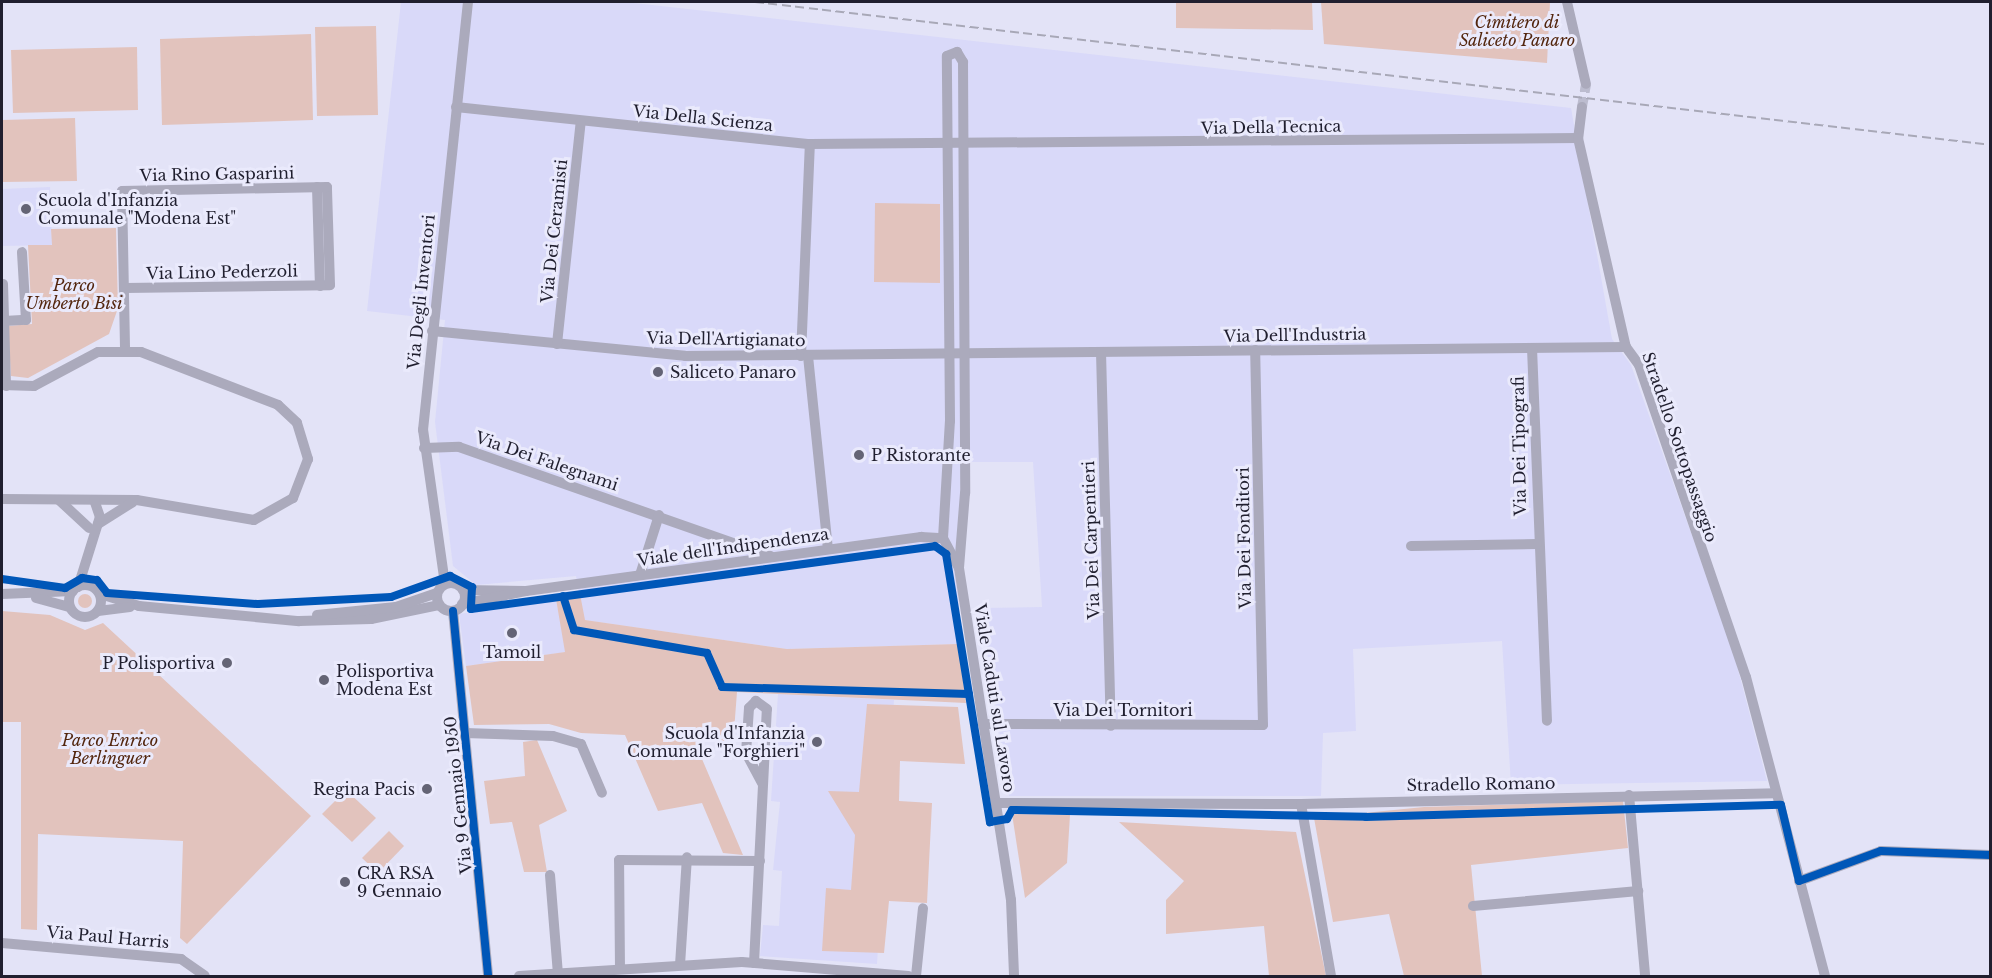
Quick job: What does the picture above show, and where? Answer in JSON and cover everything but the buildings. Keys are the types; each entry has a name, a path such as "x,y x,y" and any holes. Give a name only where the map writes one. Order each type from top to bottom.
{"street":[{"name":"Via Degli Inventori","path":"445,584 424,448 432,330 468,2"},
{"path":"1567,2 1586,84"},
{"name":"Viale Caduti sul Lavoro","path":"959,568 964,544 963,62 950,51 948,146 950,354 943,538 959,568 1011,900 1014,976"},
{"name":"Via Della Scienza","path":"456,107 810,144 948,146"},
{"name":"Stradello Sottopassaggio","path":"1582,107 1578,138 1626,347 1639,365 1746,677 1776,793"},
{"name":"Via Dei Ceramisti","path":"557,344 581,121"},
{"name":"Via Della Tecnica","path":"963,146 1578,138"},
{"path":"810,144 804,356 828,549"},
{"path":"948,146 963,146"},
{"name":"Via Lino Pederzoli","path":"125,288 325,285 322,187"},
{"name":"Via Rino Gasparini","path":"125,349 122,191 322,187"},
{"path":"4,321 26,320 22,252"},
{"path":"2,499 137,501 254,520 292,498 308,459 297,423 278,405 125,349 98,352 34,386 4,386 3,284"},
{"name":"Via Dell'Artigianato","path":"432,330 685,356 950,354"},
{"name":"Via Dell'Industria","path":"964,354 1626,347"},
{"name":"Via Dei Tipografi","path":"1532,348 1537,544 1547,721"},
{"name":"Via Dei Fonditori","path":"1255,350 1263,725"},
{"name":"Via Dei Carpentieri","path":"1101,352 1111,726"},
{"path":"950,354 964,354"},
{"name":"Via Dei Falegnami","path":"424,448 459,447 659,515 773,557"},
{"path":"59,499 92,531"},
{"path":"70,607 89,557 92,531 99,511 94,500"},
{"path":"92,531 137,501"},
{"path":"640,575 659,515"},
{"name":"Viale dell'Indipendenza","path":"462,604 526,591 828,549 943,538"},
{"path":"1412,546 1537,544"},
{"path":"89,557 98,592 98,611"},
{"path":"438,599 445,584"},
{"name":"Viale dell'Indipendenza","path":"445,584 462,590 526,591"},
{"path":"32,596 76,589 98,592 139,606"},
{"path":"438,599 453,611 462,604 462,590"},
{"path":"2,594 32,596 70,607 85,618 98,611 139,606 275,619 347,621 438,599"},
{"name":"Via 9 Gennaio 1950","path":"453,611 488,976"},
{"path":"754,963 767,709 756,700 749,708 746,753 762,783"},
{"name":"Via Dei Tornitori","path":"983,724 1263,725"},
{"name":"Via 9 Gennaio 1950","path":"465,733 553,736 581,744 602,794"},
{"path":"1776,793 1825,976"},
{"name":"Stradello Romano","path":"996,803 1300,804 1776,793"},
{"path":"1629,795 1645,976"},
{"path":"1300,804 1331,976"},
{"path":"1799,881 1881,851 1990,855"},
{"path":"620,969 619,860 687,857 760,861"},
{"path":"680,965 687,857"},
{"path":"550,875 558,974"},
{"path":"1473,906 1638,891"},
{"path":"916,976 923,908"},
{"name":"Via Paul Harris","path":"2,943 181,959 206,976"},
{"path":"519,976 680,965 754,963 820,973 908,976"}],"shaded area":[{"path":"401,2 625,2 1571,108 1612,339 1631,365 1733,650 1767,781 1511,785 1502,641 1353,649 1356,731 1323,733 1321,796 1009,796 981,608 1042,607 1033,462 961,462 958,644 787,649 584,620 576,576 476,585 453,566 435,422 445,320 367,311"},
{"name":"Scuola d'Infanzia Comunale \"Modena Est\"","path":"50,187 52,245 2,246 2,189"},
{"name":"Tamoil","path":"556,599 566,652 466,666 459,614"},
{"path":"778,694 894,700 877,964 760,956 763,925 779,926 782,871 773,870 780,802 771,801"}],"green space":[{"path":"1176,2 1312,2 1313,30 1176,28"},
{"name":"Cimitero di Saliceto Panaro","path":"1321,2 1550,2 1547,63 1324,44"},
{"path":"376,26 378,115 317,116 315,27"},
{"path":"311,34 313,120 162,125 160,39"},
{"path":"137,47 138,110 13,113 11,50"},
{"path":"75,118 77,181 2,182 2,120"},
{"path":"875,203 940,204 940,283 874,282"},
{"name":"Parco Umberto Bisi","path":"116,228 118,308 109,334 28,378 11,376 8,326 32,324 28,245 52,245 51,229"},
{"path":"82,594 88,594 92,601 88,608 82,608 78,604 78,598"},
{"path":"580,594 585,620 787,649 958,644 966,703 737,692 733,744 702,739 702,759 743,855 723,853 702,803 658,811 625,735 581,733 549,724 474,725 466,666 565,652 556,599"},
{"name":"Parco Enrico Berlinguer","path":"2,611 50,615 85,630 103,623 311,816 187,944 180,938 183,841 38,834 37,930 21,929 21,722 2,722"},
{"path":"867,704 958,707 965,764 900,761 899,801 932,803 927,903 889,901 884,953 822,951 826,888 851,890 855,835 828,791 859,792"},
{"path":"537,740 567,811 539,825 547,872 524,872 512,822 490,824 484,781 525,776 523,742"},
{"path":"346,790 376,818 352,842 322,814"},
{"path":"1623,801 1628,848 1471,865 1482,976 1404,976 1389,914 1333,922 1314,818 1424,807"},
{"path":"1012,814 1070,815 1067,863 1025,898"},
{"path":"1119,822 1296,832 1326,976 1269,976 1264,926 1166,934 1166,900 1184,881"},
{"path":"389,831 404,846 378,873 362,858"}],"tunnel":[{"path":"1582,107 1586,84"}],"railway":[{"path":"755,2 1990,145"}],"cycle path":[{"path":"2,579 65,588 82,578 97,580 107,593 258,604 391,597 450,576 472,587 471,609 935,546 946,554 990,822 1007,819 1012,810 1366,817 1781,805 1799,881 1881,851 1990,855"},
{"path":"563,596 574,630 707,653 722,687 969,694"},
{"path":"453,611 488,976"}],"place":[{"name":"Scuola d'Infanzia Comunale \"Modena Est\"","path":"26,209"},
{"name":"Saliceto Panaro","path":"658,372"},
{"name":"P Ristorante","path":"859,455"},
{"name":"Tamoil","path":"512,633"},
{"name":"P Polisportiva","path":"227,663"},
{"name":"Polisportiva Modena Est","path":"324,680"},
{"name":"Scuola d'Infanzia Comunale \"Forghieri\"","path":"817,742"},
{"name":"Regina Pacis","path":"427,789"},
{"name":"CRA RSA 9 Gennaio","path":"345,882"}]}
